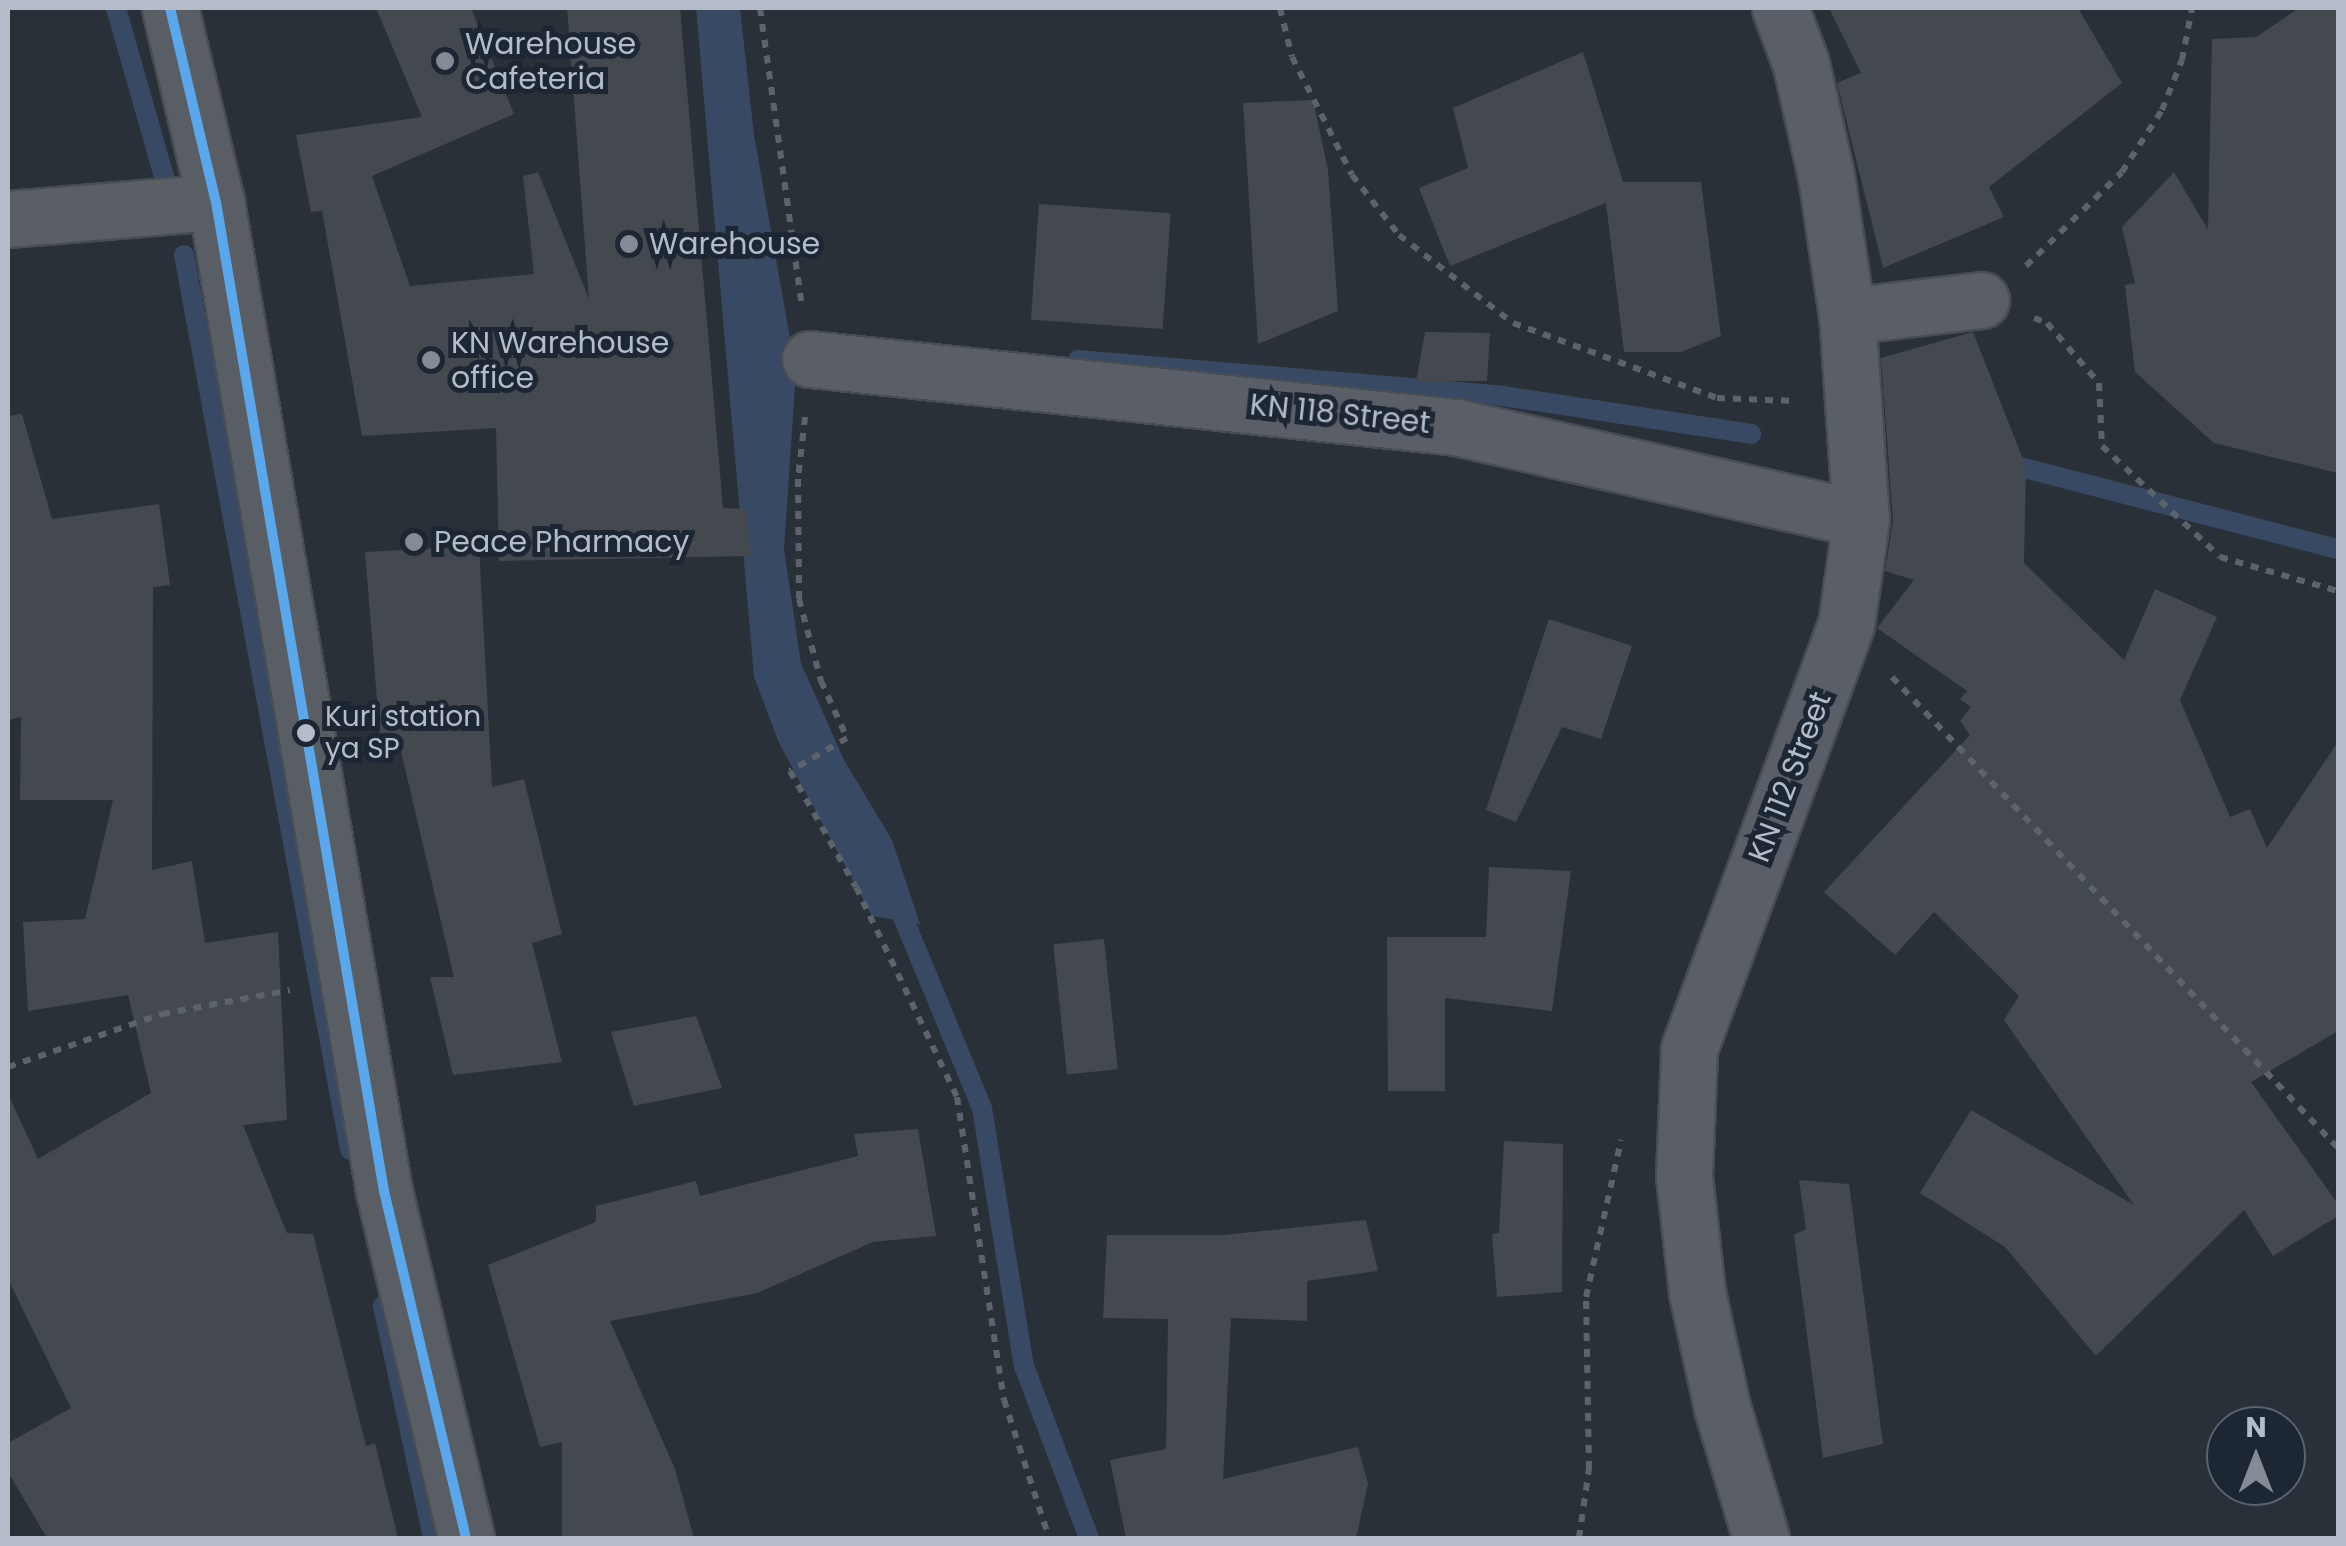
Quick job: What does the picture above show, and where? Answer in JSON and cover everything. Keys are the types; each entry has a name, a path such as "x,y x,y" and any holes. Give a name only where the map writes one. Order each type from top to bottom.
{"main road":[{"path":"170,8 216,202 384,1192 466,1538"}],"street":[{"name":"KN 112 Street","path":"1761,1538 1722,1407 1697,1292 1684,1176 1689,1049 1846,625 1861,519 1850,404 1847,316 1818,138 1780,8"},
{"path":"8,220 216,202"},
{"path":"1847,316 1981,300"},
{"name":"KN 118 Street","path":"810,359 1456,428 1861,519"}],"path":[{"path":"760,8 810,359 798,479 799,598 821,681 846,738 790,771 856,887 957,1098 1004,1400 1049,1538"},
{"path":"1280,8 1292,56 1352,175 1400,235 1513,323 1717,398 1850,404"},
{"path":"1981,300 2052,247 2122,172 2162,110 2182,60 2192,8"},
{"path":"1981,300 2047,323 2099,383 2102,446 2220,558 2338,591"},
{"path":"1846,625 2338,1148"},
{"path":"8,1068 162,1014 346,980"},
{"path":"1578,1538 1589,1469 1586,1297 1622,1132"}],"water":[{"path":"696,8 740,8 754,135 796,372 784,549 801,663 844,760 892,840 920,924 872,916 779,743 754,677"}],"building":[{"path":"376,8 471,8 514,114 372,176 410,286 534,274 523,176 538,172 589,299 567,8 680,8 723,508 746,509 751,556 499,561 496,428 362,436 322,211 311,212 296,135 422,117"},
{"path":"1829,8 2078,8 2122,83 1989,187 2004,217 1883,268 1837,83 1861,73"},
{"path":"2299,8 2338,8 2338,473 2214,443 2135,372 2125,285 2135,283 2122,227 2174,172 2208,230 2212,39 2256,37"},
{"path":"1583,52 1623,182 1701,182 1721,336 1681,352 1624,352 1606,203 1450,266 1419,188 1468,168 1453,108"},
{"path":"1313,100 1328,170 1338,311 1258,344 1243,103"},
{"path":"1039,204 1171,213 1163,329 1031,320"},
{"path":"1425,332 1490,333 1487,381 1416,381"},
{"path":"1973,332 2026,467 2024,563 2124,660 2155,589 2217,617 2180,700 2230,817 2250,809 2267,848 2338,742 2338,1031 2251,1082 2338,1204 2338,1216 2273,1256 2244,1210 2096,1356 2005,1247 1920,1193 1971,1110 2134,1205 2004,1020 2019,996 1934,912 1895,955 1824,892 1970,735 1960,721 1971,707 1960,699 1967,691 1877,628 1914,580 1885,571 1893,521 1881,358"},
{"path":"22,414 52,519 159,504 170,585 153,587 152,870 192,861 205,943 278,932 287,1120 243,1125 287,1233 313,1234 366,1446 375,1443 398,1538 47,1538 8,1472 8,1443 71,1408 8,1279 8,1094 38,1159 151,1093 128,995 28,1011 23,922 85,919 113,800 20,800 21,717 8,720 8,416"},
{"path":"479,546 492,787 524,779 562,934 532,943 562,1062 453,1075 430,977 454,977 400,747 381,748 365,552"},
{"path":"1549,619 1632,646 1601,739 1562,727 1516,822 1486,810"},
{"path":"1489,867 1571,871 1552,1011 1445,998 1445,1091 1388,1091 1387,937 1486,937"},
{"path":"1104,939 1118,1069 1067,1075 1053,944"},
{"path":"696,1016 722,1088 634,1106 611,1032"},
{"path":"918,1129 936,1236 873,1242 757,1293 610,1321 675,1469 694,1538 562,1538 562,1442 540,1447 488,1265 596,1222 596,1206 696,1181 700,1196 858,1156 854,1134"},
{"path":"1504,1141 1563,1144 1562,1292 1497,1297 1492,1234 1499,1233"},
{"path":"1799,1180 1849,1184 1883,1444 1823,1458 1794,1235 1806,1229"},
{"path":"1366,1220 1378,1271 1307,1281 1307,1321 1231,1318 1223,1479 1358,1447 1368,1484 1356,1538 1126,1538 1110,1460 1166,1449 1168,1319 1103,1318 1107,1235 1224,1235"}],"waterway":[{"path":"116,8 168,191"},
{"path":"184,255 350,1150"},
{"path":"1078,360 1503,396 1751,434"},
{"path":"2001,462 2338,549"},
{"path":"895,898 982,1108 1024,1366 1089,1538"},
{"path":"383,1306 433,1538"}],"transit line":[{"path":"170,8 216,202 384,1191 466,1538"}],"place":[{"name":"Warehouse Cafeteria","path":"445,61"},
{"name":"Warehouse","path":"629,244"},
{"name":"KN Warehouse office","path":"431,360"},
{"name":"Peace Pharmacy","path":"414,542"},
{"name":"Kuri station ya SP","path":"306,733"}]}
